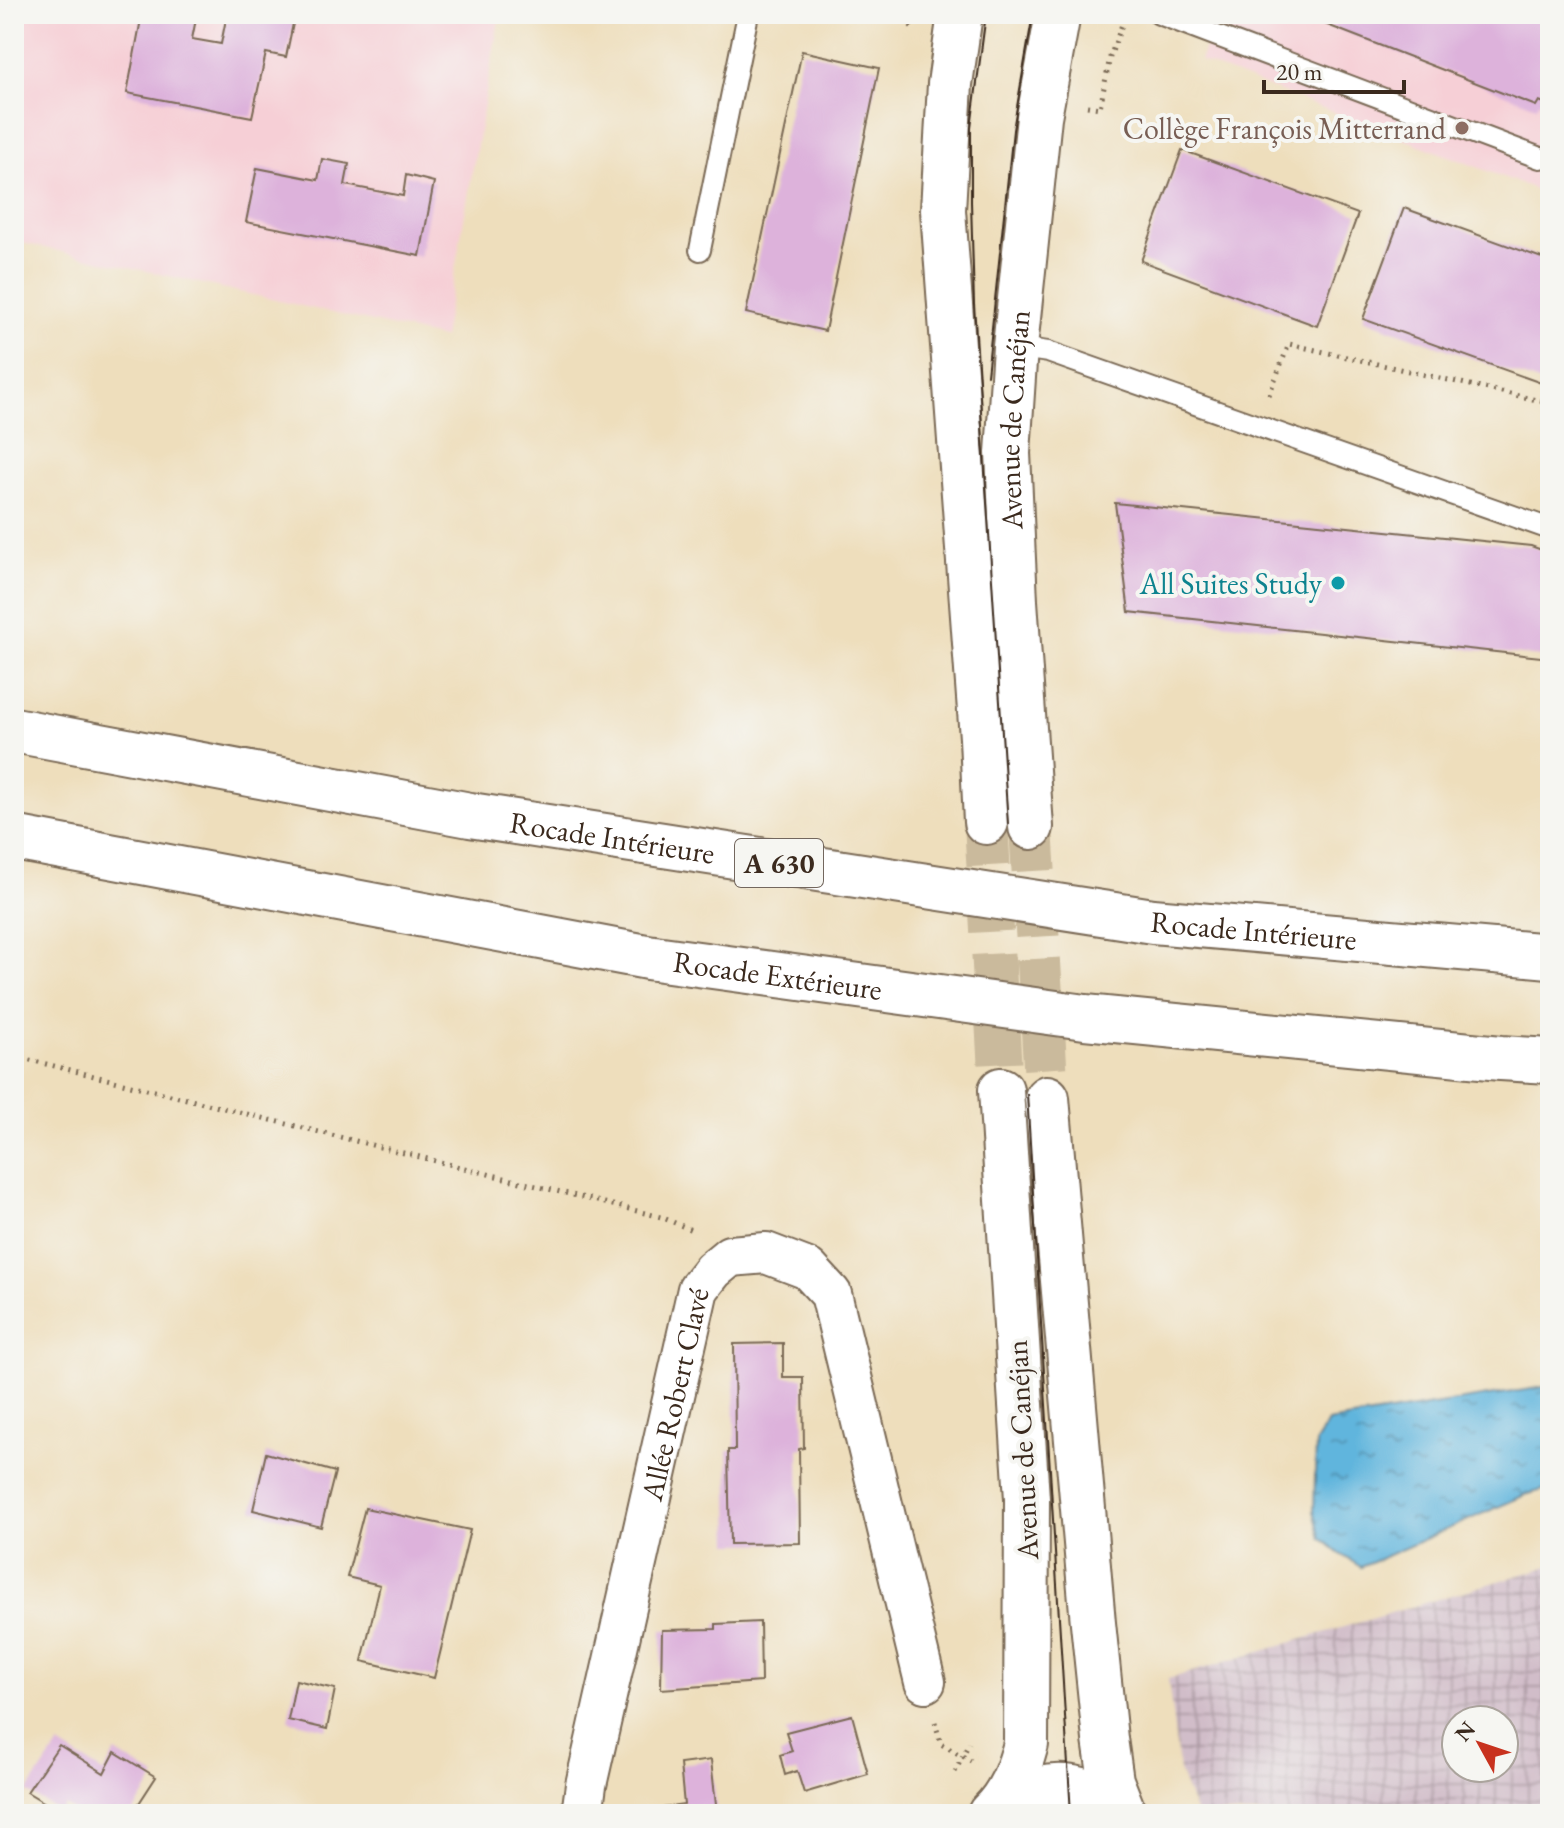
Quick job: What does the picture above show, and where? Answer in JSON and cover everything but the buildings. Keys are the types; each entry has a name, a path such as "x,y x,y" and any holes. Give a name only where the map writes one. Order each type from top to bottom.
{"main road":[{"name":"Avenue de Canéjan","path":"960,14 950,84 943,210 986,822"},
{"name":"Avenue de Canéjan","path":"1031,827 1008,453 1015,347 1039,117 1058,14"},
{"name":"Rocade Intérieure","path":"14,730 470,815 1153,921 1550,956"},
{"name":"Rocade Extérieure","path":"14,838 647,957 1085,1017 1550,1061"},
{"name":"Avenue de Canéjan","path":"994,1810 1018,1773 1026,1744 1027,1499 1001,1090"},
{"name":"Avenue de Canéjan","path":"1047,1098 1095,1638 1111,1781 1122,1814"},
{"name":"Avenue de Canéjan","path":"994,1810 1021,1793 1044,1787 1089,1793 1122,1814"}],"street":[{"name":"Allée Robert Clavé","path":"582,1814 698,1289 713,1270 730,1256 766,1253 780,1258 808,1269 831,1294 925,1682"}],"lane":[{"path":"700,250 748,14"},
{"path":"1159,14 1540,158"},
{"path":"1015,347 1048,352 1550,529"}],"path":[{"path":"1257,426 1289,344 1550,403"},
{"path":"14,1056 661,1217 707,1236 730,1256"},
{"path":"925,1682 941,1744 976,1764"},
{"path":"955,1772 969,1743"}],"shaded area":[{"path":"14,14 500,14 443,338 14,241"},
{"name":"Collège François Mitterrand","path":"1218,14 1550,14 1550,195 1200,61"},
{"path":"1550,1566 1550,1814 1196,1814 1179,1771 1168,1679"}],"water":[{"path":"1550,1386 1550,1488 1525,1495 1361,1567 1321,1538 1314,1511 1316,1442 1328,1422"}],"tunnel":[{"path":"986,822 1001,1090"},
{"path":"1031,827 1047,1098"}],"tram line":[{"path":"986,14 971,128 971,202 974,304 1008,825"},
{"path":"987,375 1013,130 1033,14"},
{"path":"1027,1094 1071,1814"}],"place":[{"name":"Collège François Mitterrand","path":"1462,128"},
{"name":"All Suites Study","path":"1338,583"}]}
